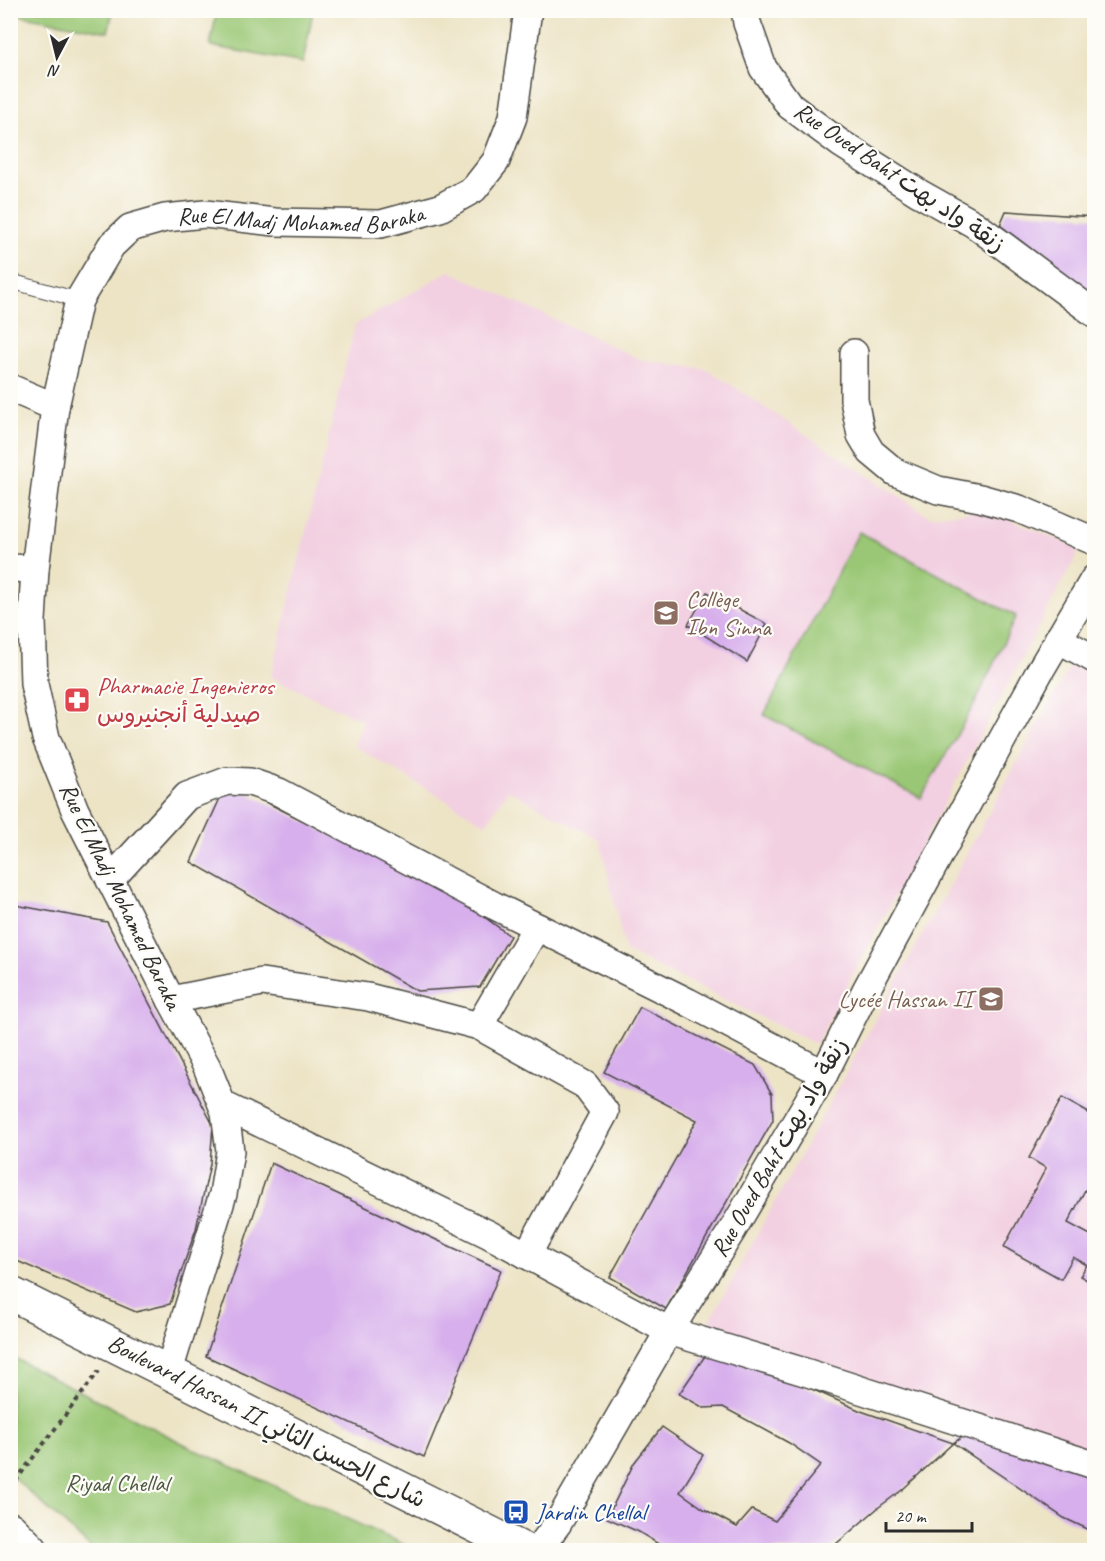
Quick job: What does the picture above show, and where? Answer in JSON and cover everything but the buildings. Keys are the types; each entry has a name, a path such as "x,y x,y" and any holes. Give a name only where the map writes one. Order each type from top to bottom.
{"main road":[{"name":"Boulevard Hassan II شارع الحسن الثاني","path":"10,1293 524,1551"},
{"path":"10,1529 31,1551"}],"street":[{"name":"Rue El Madj Mohamed Baraka","path":"169,1371 224,1194 230,1151 223,1105 207,1067 75,810 46,738 34,684 32,621 23,568 79,300 111,246 130,228 165,218 205,214 275,222 381,224 440,208 474,189 496,161 513,117 528,10"},
{"name":"Rue Oued Baht زنقة واد بهت","path":"745,10 747,23 763,68 790,106 850,150 974,224 1095,313"},
{"path":"854,352 854,400 861,435 871,452 895,472 938,490 980,498 1018,509 1095,541"},
{"path":"10,388 55,407"},
{"name":"Rue Oued Baht زنقة واد بهت","path":"538,1551 558,1523 669,1331 733,1229 824,1074 883,959 1058,639 1095,579"},
{"path":"1058,639 1095,659"},
{"path":"110,880 187,796 227,781 250,782 279,792 824,1074"},
{"path":"479,1026 533,933 539,928"},
{"path":"171,1000 262,982 368,997 479,1026 585,1085 605,1112 526,1255"},
{"path":"223,1105 526,1255 669,1331 1095,1465"}],"lane":[{"path":"10,281 79,300"}],"path":[{"path":"10,1488 118,1346"}],"shaded area":[{"name":"Collège Ibn Sinna","path":"449,271 642,360 707,369 929,516 987,510 1080,549 816,1044 625,951 600,840 508,790 486,824 354,746 363,721 271,677 355,325"},
{"name":"Lycée Hassan II","path":"1075,657 1094,668 1094,1458 704,1331"}],"green space":[{"path":"14,10 113,11 108,32 13,14"},
{"path":"217,11 313,11 303,63 210,46"},
{"path":"859,532 1016,616 975,703 921,798 764,715"},
{"name":"Riyad Chellal","path":"10,1356 198,1451 416,1550 93,1550 11,1475"}],"place":[{"name":"Collège Ibn Sinna","path":"666,613"},
{"name":"Pharmacie Ingenieros صيدلية أنجنيروس","path":"77,700"},
{"name":"Lycée Hassan II","path":"991,999"},
{"name":"Jardin Chellal","path":"516,1512"}]}
